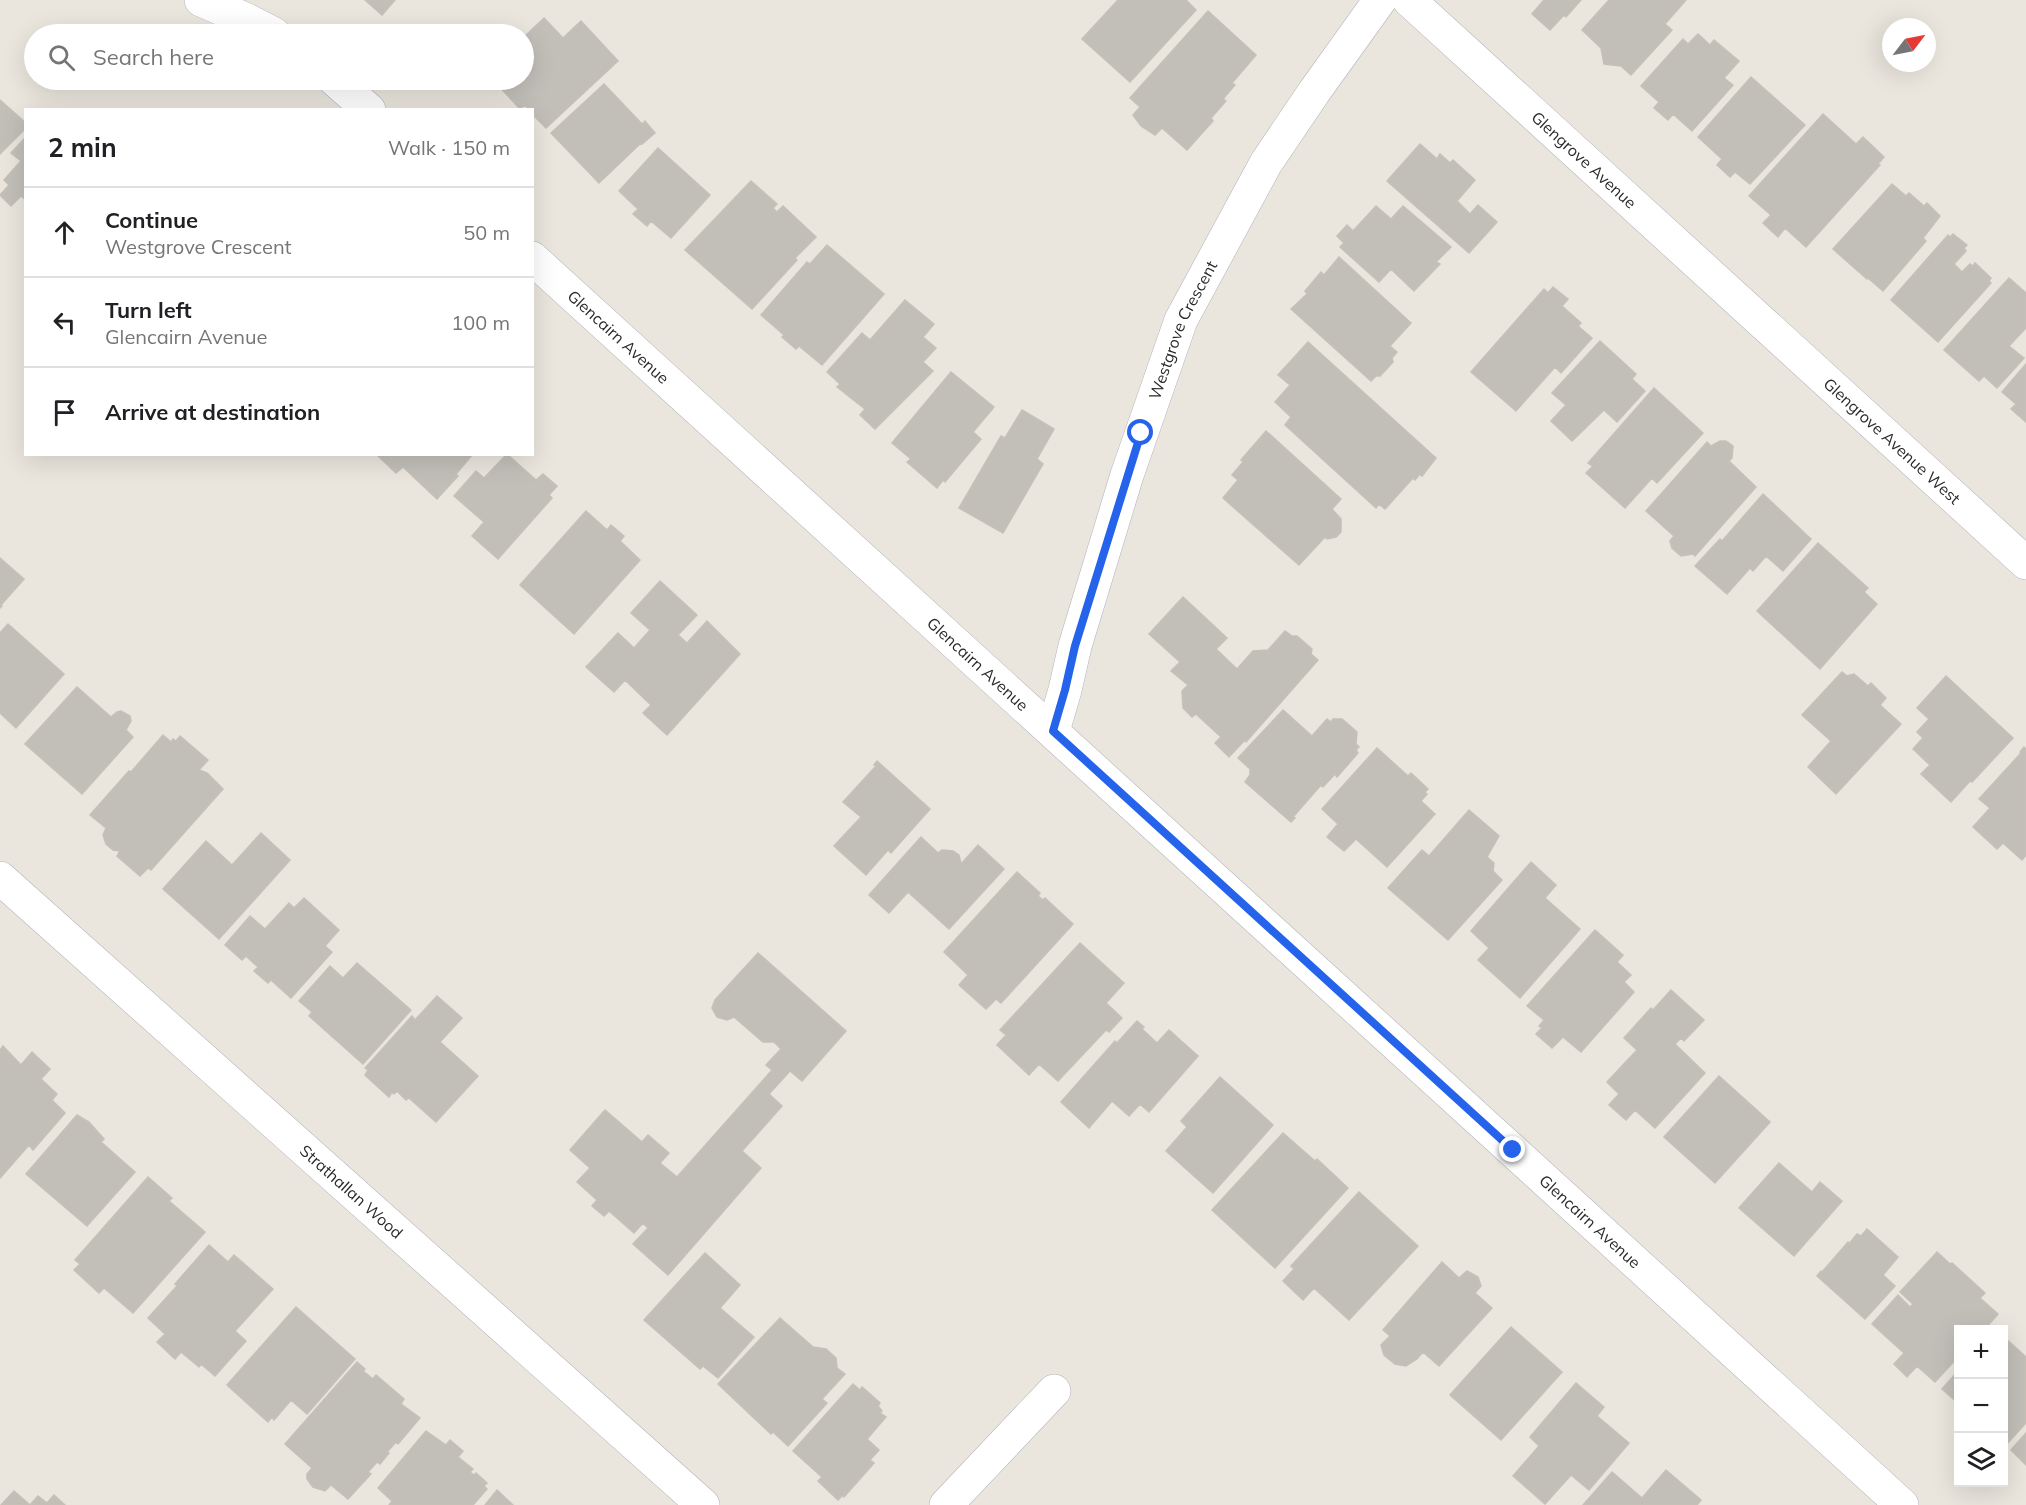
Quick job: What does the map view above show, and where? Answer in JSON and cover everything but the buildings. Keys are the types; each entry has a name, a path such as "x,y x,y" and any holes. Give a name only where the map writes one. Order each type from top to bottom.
{"street":[{"path":"201,0 256,24"},
{"name":"Westgrove Crescent","path":"1053,731 1075,646 1127,475 1181,320 1266,164 1380,0"},
{"name":"Glengrove Avenue","path":"1409,0 1758,320"},
{"path":"346,90 367,108"},
{"name":"Glencairn Avenue","path":"534,260 1902,1505"},
{"name":"Glengrove Avenue West","path":"1758,320 2026,563"},
{"name":"Strathallan Wood","path":"0,878 703,1505"},
{"path":"946,1505 1054,1391"}],"route":[{"path":"1141,433 1075,646 1053,731 1513,1150"}]}
